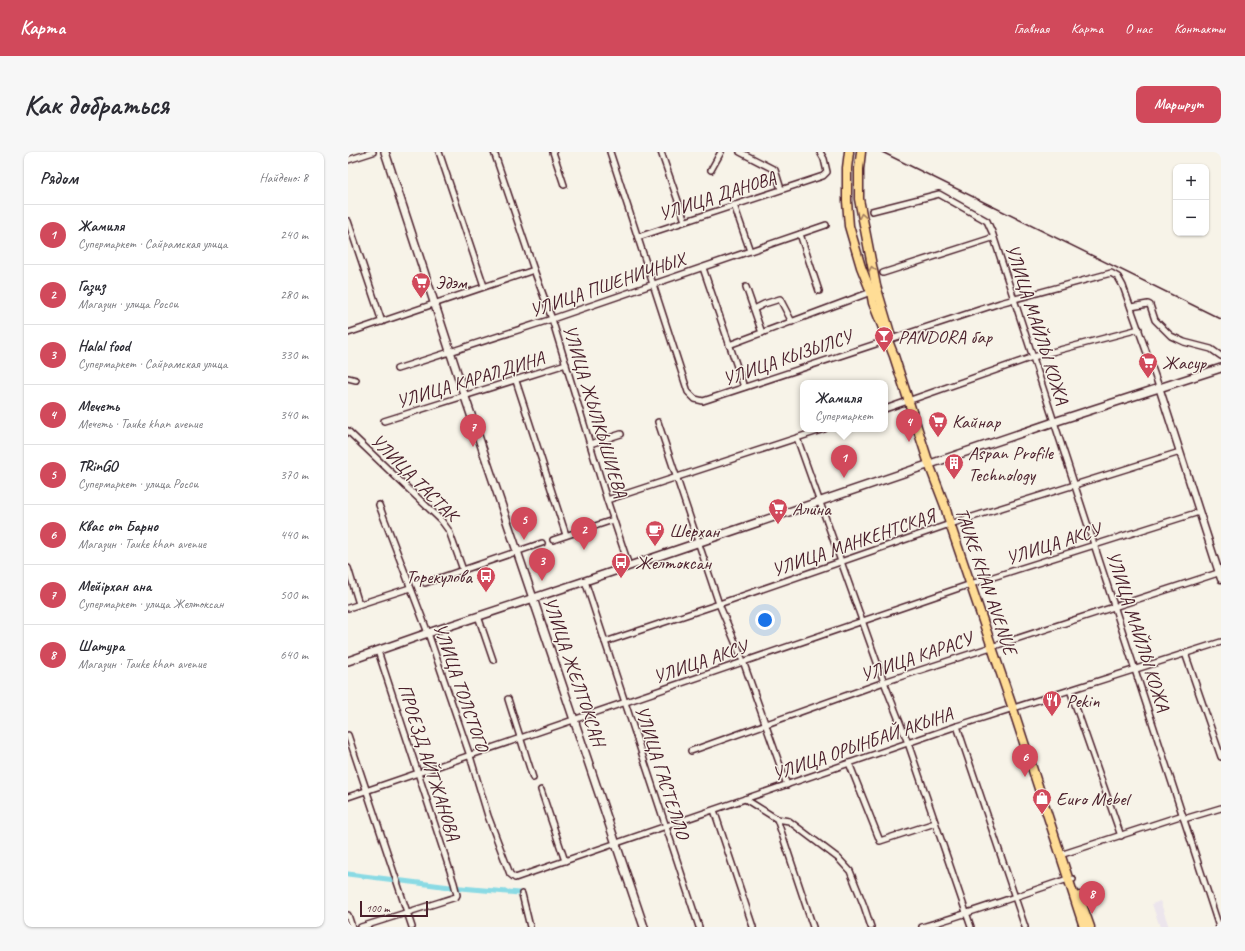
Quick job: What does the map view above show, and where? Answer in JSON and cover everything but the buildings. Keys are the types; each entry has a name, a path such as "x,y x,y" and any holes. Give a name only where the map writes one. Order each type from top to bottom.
{"main road":[{"name":"УЛИЦА ЖЕЛТОКСАН","path":"385,152 465,397 644,927"},
{"name":"TAUKE KHAN AVENUE","path":"849,152 847,168 849,226 861,267 871,292 873,303 889,337"},
{"name":"TAUKE KHAN AVENUE","path":"860,152 859,200 876,286 894,356 911,401 945,506 1015,708 1071,879 1084,927"},
{"path":"348,661 1054,422 1221,368"},
{"name":"TAUKE KHAN AVENUE","path":"1071,879 1090,927"}],"street":[{"path":"348,160 373,152"},
{"path":"439,152 484,286"},
{"name":"УЛИЦА ЖЫЛКЫШИЕВА","path":"494,152 552,319 613,520 629,566"},
{"path":"553,152 564,185"},
{"path":"610,152 653,284"},
{"path":"661,152 685,221"},
{"path":"711,170 722,152"},
{"path":"740,152 775,170 781,189"},
{"name":"УЛИЦА ДАНОВА","path":"638,237 823,176 827,172 824,159 820,152"},
{"name":"УЛИЦА МАЙЛЫ КОЖА","path":"872,211 939,194 987,221 992,232 1136,669 1219,927"},
{"path":"734,205 750,251"},
{"path":"348,220 382,322"},
{"name":"УЛИЦА ПШЕНИЧНЫХ","path":"397,368 552,319 703,268 826,224"},
{"path":"800,234 819,291"},
{"path":"883,273 992,238"},
{"path":"703,268 744,388"},
{"path":"348,333 534,270"},
{"name":"УЛИЦА КЫЗЫЛСУ","path":"653,284 688,392 694,399 703,401 889,337 1014,299 1111,273 1118,277 1131,307"},
{"path":"746,287 759,329 762,333"},
{"path":"730,344 871,292"},
{"path":"754,309 780,298 792,322"},
{"path":"1221,356 1211,349 1184,342 1171,336 1155,320 1150,305 1148,304 1131,307 1159,387 1221,579"},
{"path":"888,408 1033,357 1139,329"},
{"name":"УЛИЦА КАРАЛДИНА","path":"384,422 566,364"},
{"path":"348,378 356,380"},
{"path":"516,381 566,535"},
{"path":"658,422 719,604 743,661 787,784"},
{"name":"УЛИЦА ТАСТАК","path":"348,431 441,520 452,537 463,570"},
{"path":"607,500 676,479 815,432"},
{"path":"590,444 621,434"},
{"path":"797,438 884,682 908,743 971,927"},
{"name":"УЛИЦА МАНКЕНТСКАЯ","path":"605,642 952,524 1180,452"},
{"name":"УЛИЦА ТОЛСТОГО","path":"379,505 428,633 470,756 488,816 510,874 516,878"},
{"name":"УЛИЦА АКСУ","path":"348,797 575,721 743,661 973,584 1200,512"},
{"path":"553,540 613,520"},
{"path":"425,583 542,544"},
{"path":"348,568 359,604"},
{"name":"УЛИЦА КАРАСУ","path":"691,750 884,682 1220,572"},
{"name":"УЛИЦА ГАСТЕЛЛО","path":"585,581 699,927"},
{"path":"348,608 410,588"},
{"path":"478,616 493,660"},
{"name":"УЛИЦА ОРЫНБАЙ АКЫНА","path":"516,878 957,726 1221,642"},
{"name":"ПРОЕЗД АЙТЖАНОВА","path":"378,651 457,893 456,897 407,913"},
{"path":"1185,653 1221,757"},
{"path":"1070,690 1121,836"},
{"path":"508,699 533,778"},
{"path":"957,726 1025,927"},
{"path":"348,735 396,875 412,927"},
{"path":"849,763 880,841 935,823"},
{"path":"541,790 565,861"},
{"path":"745,799 777,819 789,821 838,858 850,871 871,927"},
{"path":"1063,854 1184,817 1221,808"},
{"path":"714,810 753,927"},
{"path":"777,819 813,927"},
{"path":"922,927 1071,879"},
{"path":"522,894 530,927"},
{"path":"361,927 407,913"},
{"path":"348,915 352,927"}],"shaded area":[{"path":"1160,901 1169,927 1160,927 1152,904"}],"waterway":[{"path":"348,874 450,887 519,893"}],"railway":[{"path":"882,152 1221,319"}],"place":[{"name":"Эдэм","path":"421,299"},
{"name":"PANDORA бар","path":"884,353"},
{"name":"Жасур","path":"1148,379"},
{"name":"Кайнар","path":"938,438"},
{"name":"Мечеть","path":"909,442"},
{"name":"Мейірхан ана","path":"473,447"},
{"name":"Жамиля","path":"844,478"},
{"name":"Aspan Profile Technology","path":"954,480"},
{"name":"Алина","path":"778,525"},
{"name":"TRinGO","path":"524,540"},
{"name":"Шерхан","path":"655,547"},
{"name":"Газиз","path":"584,550"},
{"name":"Желтоксан","path":"621,579"},
{"name":"Halal food","path":"542,581"},
{"name":"Торекулова","path":"486,593"},
{"name":"Pekin","path":"1052,717"},
{"name":"Квас от Барно","path":"1025,777"},
{"name":"Euro Mebel","path":"1042,815"},
{"name":"Шатура","path":"1092,914"}]}
